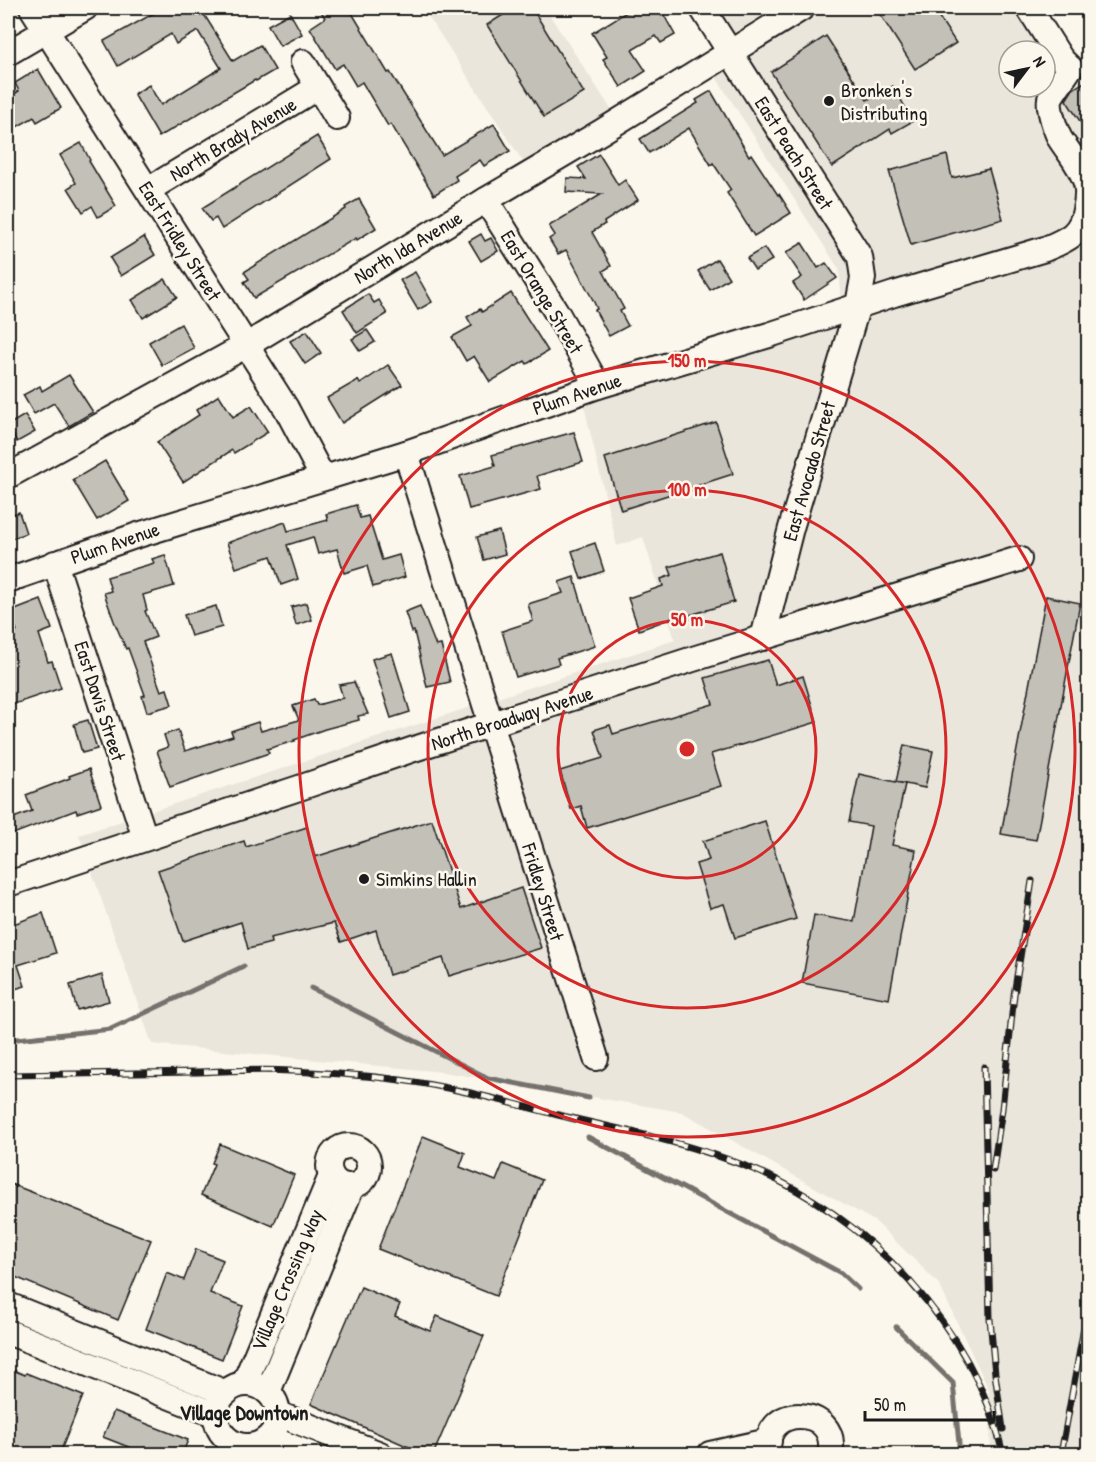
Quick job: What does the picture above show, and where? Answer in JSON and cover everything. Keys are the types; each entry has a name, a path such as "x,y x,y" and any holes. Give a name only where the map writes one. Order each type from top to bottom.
{"street":[{"name":"East Fridley Street","path":"32,8 286,408 322,478"},
{"path":"8,53 85,8"},
{"name":"East Peach Street","path":"702,8 860,257 863,278 858,305"},
{"name":"North Ida Avenue","path":"8,476 247,345 802,8"},
{"path":"1029,8 1061,59 1079,67"},
{"path":"303,63 337,118"},
{"name":"Plum Avenue","path":"8,580 135,536 406,453 598,386 1045,249 1066,240 1077,231 1084,217 1087,200 1086,184 1081,171 1059,137 1049,106 1053,93 1079,67"},
{"name":"North Brady Avenue","path":"148,190 318,87"},
{"name":"East Orange Street","path":"486,200 557,313 598,386"},
{"name":"East Avocado Street","path":"763,638 791,528 858,305"},
{"path":"406,453 492,725"},
{"name":"North Broadway Avenue","path":"8,884 693,659 1019,559"},
{"name":"East Davis Street","path":"55,563 145,838"},
{"name":"Fridley Street","path":"492,725 596,1058"},
{"name":"Village Crossing Way","path":"235,1388 341,1181 268,1392"},
{"path":"8,1305 235,1388 253,1385 261,1387 268,1392 277,1406 277,1423 274,1431 254,1446"},
{"path":"8,1332 110,1374 235,1444 310,1455"},
{"path":"220,1435 219,1402 235,1388"},
{"path":"278,1414 380,1455"},
{"path":"710,1455 769,1448 772,1431 779,1423 799,1415 810,1417 827,1430 831,1439 830,1455"}],"shaded area":[{"path":"423,8 545,8 613,112 526,166"},
{"path":"715,8 1016,8 1035,39 997,39 997,99 1057,99 1057,68 1088,74 1087,1454 991,1454 989,1390 939,1284 876,1222 682,1112 443,1072 152,1044 79,835 675,640 643,537 617,546 577,376 842,304 839,269 716,77 747,58"}],"building":[{"path":"163,8 200,8 233,61 260,45 275,70 159,137 134,94 149,85 161,105 221,68 198,31 176,44 171,34 118,66 104,41"},
{"path":"319,8 349,8 442,155 494,124 510,151 484,166 480,160 455,176 457,180 434,195 391,124 388,126 362,82 356,86 343,64 335,69 310,28 325,18"},
{"path":"514,8 532,8 584,93 544,117 487,25"},
{"path":"633,8 660,8 675,35 661,43 656,36 632,50 646,71 621,87 603,59 607,57 592,33"},
{"path":"876,8 933,8 956,43 915,69"},
{"path":"290,13 302,34 280,46 268,25"},
{"name":"Bronken's Distributing","path":"826,36 867,100 893,86 913,121 892,133 890,129 832,167 771,72"},
{"path":"38,69 61,108 37,122 34,117 8,132 8,98 19,91 15,83"},
{"path":"1089,79 1089,135 1066,100 1073,89"},
{"path":"711,91 749,156 751,154 791,213 754,236 727,193 731,190 713,163 711,165 689,128 649,153 640,139 698,103 696,100"},
{"path":"317,136 331,159 222,229 216,218 211,221 202,208"},
{"path":"81,143 116,206 98,217 92,206 83,212 68,188 76,183 60,155"},
{"path":"599,154 618,185 625,180 638,200 592,232 611,266 603,271 624,309 620,311 628,326 609,336 566,250 558,254 549,239 555,235 549,226 602,194 566,192 567,178 586,179 578,167"},
{"path":"947,155 952,178 989,169 1003,219 911,245 889,171"},
{"path":"359,199 376,228 254,298 244,282 249,279 244,272"},
{"path":"481,234 485,241 491,238 498,251 481,261 469,241"},
{"path":"144,237 155,255 121,276 110,258"},
{"path":"802,243 818,268 826,263 837,278 804,300 793,283 802,277 786,253"},
{"path":"764,248 772,260 755,270 747,258"},
{"path":"717,259 729,278 710,290 698,271"},
{"path":"415,272 432,302 418,310 400,280"},
{"path":"165,279 177,297 143,318 132,300"},
{"path":"511,293 548,351 527,364 525,361 490,382 474,356 466,361 452,337 472,326 467,317 480,309 482,312"},
{"path":"368,294 374,303 379,300 387,314 357,333 343,310"},
{"path":"181,324 194,348 162,365 149,342"},
{"path":"367,330 375,342 360,351 352,339"},
{"path":"307,331 321,353 305,364 290,341"},
{"path":"388,365 402,385 342,423 327,398 358,380 360,384"},
{"path":"69,375 93,412 69,426 54,403 34,414 23,395 40,386 42,391"},
{"path":"219,395 233,417 251,406 268,432 234,453 232,450 183,482 157,442 199,415 196,410"},
{"path":"25,415 35,432 17,442 8,425"},
{"path":"716,422 733,474 621,510 605,458"},
{"path":"574,432 583,462 537,476 541,489 469,509 460,476 495,466 492,455"},
{"path":"105,461 129,501 97,520 73,480"},
{"path":"356,505 360,518 368,516 382,560 399,555 405,577 373,587 367,566 344,573 337,549 318,554 313,537 287,545 298,579 281,585 271,556 236,568 227,543 285,522 288,531 328,520 326,514"},
{"path":"19,512 26,533 8,540 8,516"},
{"path":"499,531 505,554 484,560 477,537"},
{"path":"595,543 604,571 581,579 572,551"},
{"path":"720,552 734,602 673,620 672,618 639,630 628,598 663,586 661,579 672,575 669,567"},
{"path":"165,555 174,586 143,595 147,610 145,611 156,637 143,642 161,691 167,689 172,705 147,712 142,696 145,695 104,593 111,591 107,577 154,563 152,559"},
{"path":"574,577 595,646 557,658 559,664 516,677 502,631 533,621 528,604 563,593 559,582"},
{"path":"1046,596 1080,603 1036,840 1001,834"},
{"path":"41,600 52,629 39,634 48,662 52,661 61,688 8,706 8,632 17,631 10,612"},
{"path":"306,603 312,620 296,625 291,607"},
{"path":"216,606 222,627 191,636 184,615"},
{"path":"420,606 436,646 441,645 450,682 427,687 414,631 412,632 405,612"},
{"path":"392,653 410,712 391,718 372,659"},
{"path":"768,660 776,685 803,676 817,722 711,754 721,786 587,828 581,806 571,809 560,771 603,758 594,730 610,725 613,734 713,704 705,678"},
{"path":"354,682 368,714 358,716 359,720 267,749 269,753 170,787 157,751 168,747 164,735 178,730 185,751 233,736 231,731 258,722 261,731 299,720 293,706 314,699 317,705 343,698 339,685"},
{"path":"88,720 97,749 82,753 74,724"},
{"path":"904,745 933,751 925,788 896,782"},
{"path":"89,769 101,805 77,813 76,810 8,836 8,820 32,811 26,795"},
{"path":"859,774 905,784 892,845 916,850 889,999 802,983 814,915 854,922 871,826 849,822"},
{"path":"432,820 461,909 521,888 541,948 449,976 443,958 389,975 376,930 341,942 334,923 270,938 271,943 248,949 241,922 183,941 158,870 244,841 246,847 307,827 315,857"},
{"path":"765,821 796,919 735,938 724,904 710,908 696,864 709,860 703,841"},
{"path":"43,913 56,953 18,965 25,986 8,991 8,926"},
{"path":"102,975 109,1001 77,1010 70,985"},
{"path":"423,1136 465,1153 460,1167 496,1181 503,1164 542,1180 496,1296 378,1249"},
{"path":"220,1144 294,1175 273,1226 201,1195"},
{"path":"8,1183 151,1240 118,1320 8,1274"},
{"path":"196,1249 223,1260 210,1293 243,1306 222,1359 146,1329 167,1273 184,1280"},
{"path":"361,1287 400,1304 395,1316 430,1331 437,1316 484,1336 433,1455 427,1455 311,1404"},
{"path":"8,1368 83,1396 59,1455 8,1455"},
{"path":"114,1411 188,1440 182,1455 149,1455 103,1437"}],"waterway":[{"path":"8,1040 111,1029 244,966"},
{"path":"311,988 488,1078 589,1098"},
{"path":"588,1137 841,1273 858,1289"},
{"path":"896,1327 953,1383 960,1454"}],"railway":[{"path":"993,1170 1014,995 1032,881"},
{"path":"984,1067 990,1319 1003,1429"},
{"path":"8,1075 268,1070 386,1078 460,1091 654,1137 725,1158 791,1187 833,1214 873,1245 909,1281 941,1320 968,1363 989,1408 1003,1454"},
{"path":"1061,1454 1088,1306"}],"place":[{"name":"Bronken's Distributing","path":"829,101"},
{"name":"Simkins Hallin","path":"364,879"}],"district":[{"name":"Village Downtown","path":"244,1413"}]}
